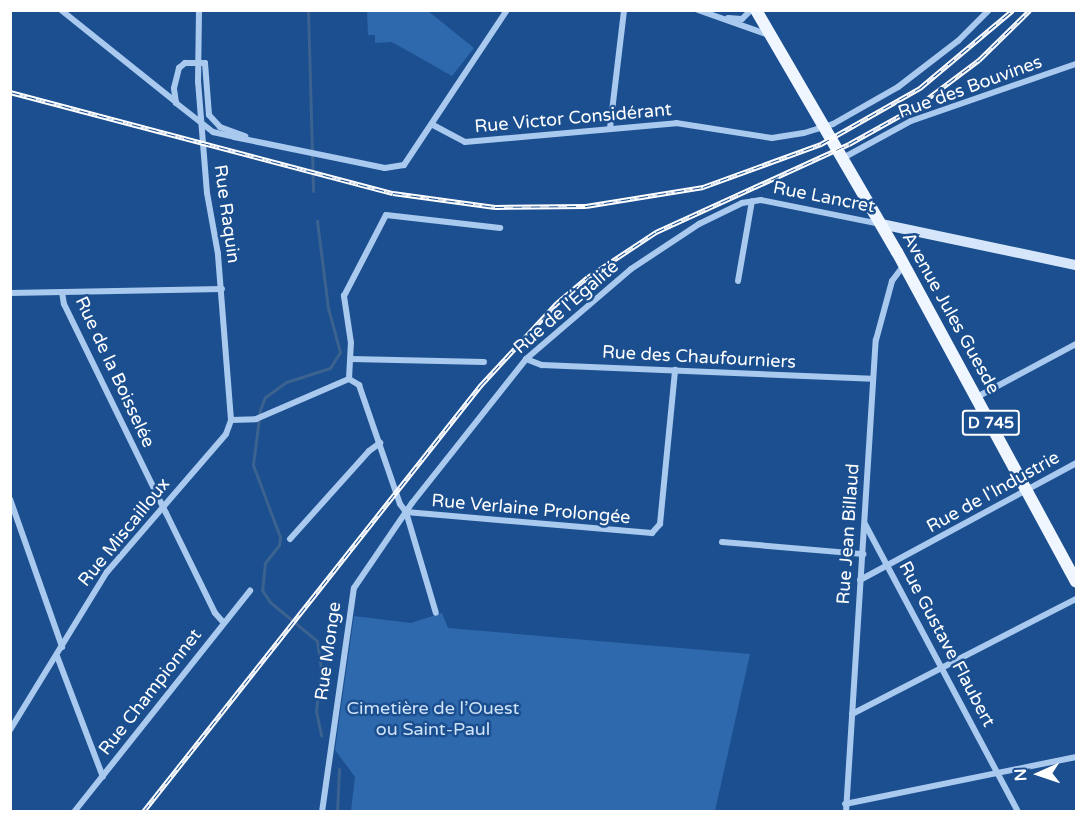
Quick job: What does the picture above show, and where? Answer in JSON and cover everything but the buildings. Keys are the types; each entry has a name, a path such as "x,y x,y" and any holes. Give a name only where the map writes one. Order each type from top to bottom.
{"main road":[{"name":"Avenue Jules Guesde","path":"753,10 826,127 1077,581"},
{"path":"881,224 1077,265"}],"street":[{"path":"62,10 213,132 234,138 313,151 385,168 404,165 433,125 507,10"},
{"name":"Rue Raquin","path":"199,10 198,62 207,193 222,289 231,420"},
{"path":"610,128 624,10"},
{"path":"698,10 769,35"},
{"path":"718,17 741,19 753,10"},
{"name":"Rue Victor Considérant","path":"433,125 465,142 676,123 772,138 826,127 897,87 958,41 989,10"},
{"path":"176,103 175,76 185,63 205,63 209,115 220,126 260,142"},
{"name":"Rue des Bouvines","path":"843,158 911,121 1077,64"},
{"name":"Rue Lancret","path":"761,200 881,224"},
{"name":"Rue de l'Égalité","path":"406,512 526,359 631,269 699,224 752,201 761,200"},
{"path":"738,281 753,214 752,201"},
{"path":"349,379 351,359 344,296 386,215 500,228"},
{"name":"Rue Jean Billaud","path":"846,812 876,340 892,281 904,265"},
{"path":"10,293 222,289"},
{"name":"Rue de la Boisselée","path":"62,292 64,304 163,508 215,613 224,623"},
{"path":"977,397 1077,344"},
{"path":"351,359 484,362"},
{"name":"Rue des Chaufourniers","path":"526,359 542,365 872,380"},
{"name":"Rue Verlaine Prolongée","path":"406,512 652,533 660,524 675,370"},
{"path":"231,420 259,418 349,379"},
{"path":"349,379 359,385 406,512 436,613"},
{"name":"Rue Miscailloux","path":"10,730 106,572 226,434 231,420"},
{"path":"290,539 369,450 380,443"},
{"name":"Rue de l'Industrie","path":"860,580 1077,463"},
{"path":"10,499 62,647"},
{"name":"Rue Monge","path":"322,812 354,588 406,512"},
{"name":"Rue Gustave Flaubert","path":"865,524 1018,812"},
{"path":"722,542 863,554"},
{"name":"Rue Championnet","path":"74,812 250,591"},
{"path":"852,714 1077,598"},
{"path":"57,656 103,777"},
{"path":"845,804 1077,757"}],"green space":[{"path":"367,11 428,11 474,48 452,76 392,42 375,43 375,35 368,35"},
{"name":"Cimetière de l’Ouest ou Saint-Paul","path":"442,613 448,628 750,654 715,811 351,811 355,777 335,750 354,616 411,623"}],"waterway":[{"path":"308,10 313,191"},
{"path":"317,221 328,308 340,352 330,368 286,382 265,397 260,410 253,465 280,537 279,545 265,563 262,590 270,602 317,641 321,668 316,711 321,735"},
{"path":"337,812 339,769"}],"railway":[{"path":"10,92 393,193 495,207 586,206 703,187 821,144 920,88 1013,10"},
{"path":"143,812 481,385 557,303 588,277 656,232 849,144 919,105 979,60 1030,10"}]}
